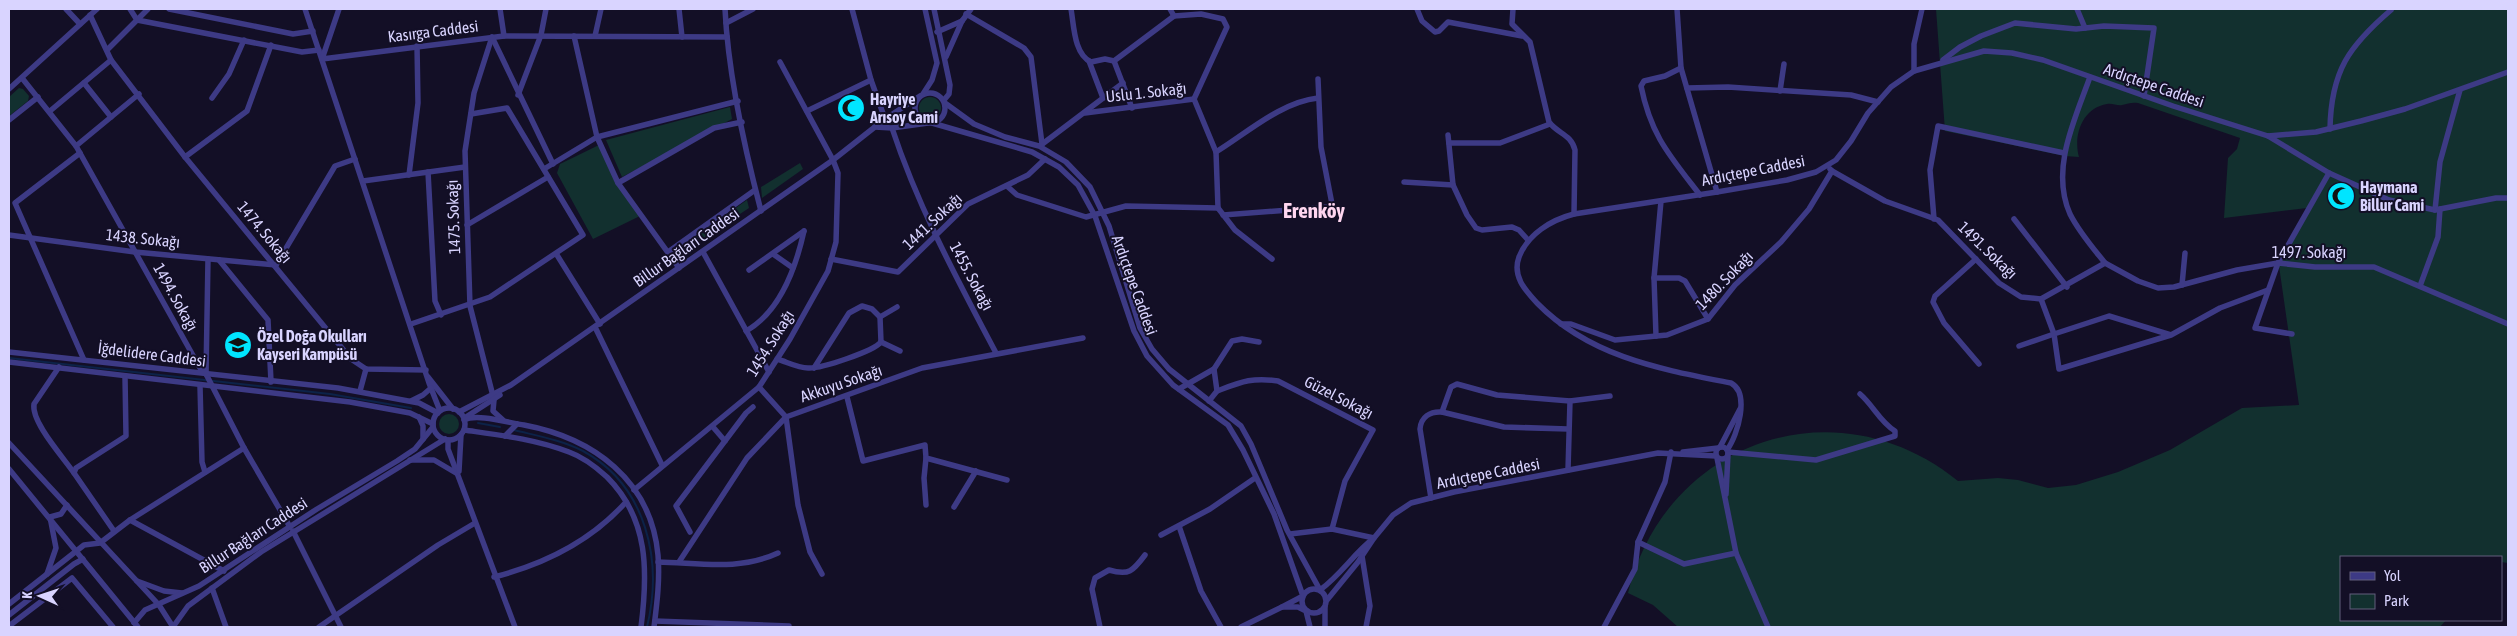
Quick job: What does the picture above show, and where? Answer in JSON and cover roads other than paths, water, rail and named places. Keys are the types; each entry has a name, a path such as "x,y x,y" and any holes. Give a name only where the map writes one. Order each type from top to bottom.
{"street":[{"path":"66,9 80,24"},
{"path":"9,89 96,9"},
{"path":"130,9 138,20 302,52 319,50"},
{"path":"107,50 148,9"},
{"path":"169,9 293,34 312,31"},
{"path":"305,9 439,412 423,440 415,449 389,469"},
{"path":"322,59 339,9"},
{"path":"500,9 504,36"},
{"path":"518,95 541,35 546,9"},
{"path":"595,36 601,9"},
{"path":"680,9 682,37"},
{"path":"725,9 727,37 738,101 755,190 761,211"},
{"path":"726,23 754,9"},
{"path":"852,9 871,80 885,119"},
{"path":"925,9 937,56 937,69 915,105 919,118 930,123"},
{"path":"875,127 892,128 930,123 943,116 945,101 950,88 946,57 934,9"},
{"path":"1071,9 1077,46 1089,61 1103,98"},
{"path":"1170,9 1174,16"},
{"path":"1417,9 1422,22 1435,32 1440,31 1448,22 1524,36"},
{"path":"1513,9 1512,24 1530,42 1550,124 1564,133 1574,143 1574,214"},
{"path":"1677,9 1681,68 1717,192"},
{"path":"1914,71 1914,44 1922,9"},
{"path":"2077,9 2085,28"},
{"path":"2330,129 2330,107 2340,71 2351,48 2391,10"},
{"path":"946,57 962,21 969,11 1024,48 1031,57 1041,145"},
{"path":"1089,61 1094,62 1105,59 1114,61 1174,16 1201,14 1220,17 1226,24 1226,30 1194,99"},
{"name":"1474. Sokağı","path":"90,15 111,60 139,94 185,157 351,358 366,369"},
{"path":"932,34 962,21"},
{"path":"1939,62 1967,43 2015,23 2047,28 2104,26 2154,28 2144,96"},
{"name":"Kasırga Caddesi","path":"322,59 504,36 727,37"},
{"path":"574,36 597,137 618,183 679,268"},
{"path":"492,37 518,95 553,164"},
{"name":"1475. Sokağı","path":"492,37 474,93 465,151 470,306 493,398 493,411 507,422"},
{"path":"212,98 229,74 244,40"},
{"path":"185,157 246,112 271,46"},
{"path":"409,175 418,103 417,46"},
{"name":"Ardıçtepe Caddesi","path":"1528,240 1546,226 1574,214 1787,180 1816,172 1836,160 1851,142 1868,113 1890,88 1914,71 1939,62 1984,51 1999,50 2043,60 2144,96 2268,136 2285,136 2330,129 2405,109 2508,72"},
{"path":"50,111 111,60"},
{"path":"1114,61 1132,108"},
{"name":"1454. Sokağı","path":"634,490 662,466 714,427 760,387 828,270 838,212 838,174 834,160 780,62"},
{"path":"1780,91 1784,64"},
{"path":"1681,68 1666,76 1644,81 1641,86 1645,108 1660,143 1700,195"},
{"path":"2090,77 2064,153 2062,175 2064,196 2070,214 2086,239 2106,263 2042,299 2054,334 2059,369 2171,335 2220,308 2268,290"},
{"name":"1494. Sokağı","path":"22,78 76,146 291,529 341,627"},
{"path":"1222,215 1258,214 1331,205 1333,200 1320,147 1318,79"},
{"path":"807,111 871,80"},
{"path":"84,83 111,116"},
{"path":"1032,152 1122,83"},
{"path":"1687,88 1728,87 1851,95 1878,102"},
{"path":"2420,286 2438,237 2440,162 2460,90"},
{"path":"922,95 936,93 974,124 1005,137 1041,145 1066,162 1090,186 1104,212 1140,328 1152,349 1169,369 1241,426 1251,444 1290,534 1326,603 1326,627"},
{"path":"76,146 139,94"},
{"name":"Billur Bağları Caddesi","path":"493,398 834,160 885,119 922,95"},
{"path":"9,120 38,97"},
{"path":"1216,152 1284,109 1302,101 1318,98"},
{"name":"Uslu 1. Sokağı","path":"1083,113 1194,99 1216,152 1218,208"},
{"path":"544,169 597,137 738,101"},
{"path":"411,324 470,306 490,297 557,255 583,235 507,108 471,114"},
{"path":"618,183 714,128 742,122"},
{"name":"Ardıçtepe Caddesi","path":"930,123 1032,152 1059,167 1078,186 1095,216 1134,331 1147,356 1179,389 1205,406 1228,425 1243,450 1277,521 1303,596"},
{"path":"1449,143 1500,143 1550,124"},
{"path":"1934,219 1930,170 1938,126 2064,153"},
{"name":"1455. Sokağı","path":"892,128 908,177 935,236 996,353"},
{"path":"1448,135 1453,185 1467,216 1476,228 1482,230 1512,227 1519,230 1528,240 1518,261 1520,281 1528,293 1560,324 1593,345 1682,374 1731,383 1740,391 1740,416 1728,452 1724,459 1717,457"},
{"path":"2268,136 2329,173 2389,200 2438,209 2496,198 2508,198"},
{"path":"80,153 15,202 84,360"},
{"path":"276,265 335,166 355,159"},
{"name":"1441. Sokağı","path":"831,259 898,272 968,204 1008,187 1028,175 1045,159"},
{"path":"1827,165 1832,171"},
{"path":"363,181 465,167"},
{"name":"1491. Sokağı","path":"1832,171 1885,201 1938,220 1999,283 2021,298 2042,299"},
{"name":"1480. Sokağı","path":"1560,324 1571,324 1615,340 1667,335 1708,319 1735,286 1781,242 1809,210 1832,171"},
{"path":"428,172 435,301 441,315"},
{"path":"2292,334 2255,328 2278,263 2329,173"},
{"path":"467,225 548,177"},
{"path":"1404,182 1453,185"},
{"path":"1008,187 1017,195 1084,216 1095,216 1131,206 1218,208 1235,230 1272,259"},
{"path":"668,252 755,190"},
{"path":"1656,336 1654,278 1661,201"},
{"path":"2014,219 2066,287"},
{"path":"746,331 766,316 793,268 804,231 749,270"},
{"name":"1438. Sokağı","path":"9,235 135,252 276,265"},
{"path":"702,252 769,372"},
{"path":"2182,285 2185,253"},
{"path":"773,254 793,268"},
{"path":"557,255 598,325 662,466"},
{"path":"208,259 208,380"},
{"path":"1976,259 1935,296 1932,302 1944,323 1979,364"},
{"path":"219,260 268,320 270,382"},
{"name":"1497. Sokağı","path":"2106,263 2138,281 2158,288 2182,285 2237,270 2278,263 2315,267 2374,267 2508,324"},
{"path":"1654,278 1679,278 1685,281 1708,319"},
{"path":"814,368 849,313 862,306 876,311 880,317 881,342"},
{"path":"880,317 897,308"},
{"path":"2019,346 2109,316 2171,335"},
{"name":"Akkuyu Sokağı","path":"678,562 747,458 786,417 847,397 922,368 1083,338"},
{"path":"1179,389 1214,369 1232,341 1242,339 1259,342"},
{"path":"777,359 805,368 814,368 828,366 881,342 900,351"},
{"name":"İğdelidere Caddesi","path":"9,352 84,360 336,400 418,415 433,425"},
{"name":"İğdelidere Caddesi","path":"9,362 200,386 208,380 270,382 360,391 411,401 439,412"},
{"path":"59,367 34,404 33,411 37,421 114,531"},
{"path":"360,391 366,369 426,370"},
{"path":"1205,406 1217,391 1214,369"},
{"path":"74,473 76,468 126,436 125,377"},
{"path":"428,377 464,419 459,475"},
{"name":"Güzel Sokağı","path":"1217,391 1245,380 1262,378 1278,381 1374,430 1345,481 1332,529"},
{"path":"1442,412 1451,387 1456,384 1497,395 1570,401 1610,396"},
{"path":"200,386 202,462 205,472"},
{"path":"760,387 786,417 798,505 810,552 822,574"},
{"path":"411,401 431,388"},
{"path":"1719,447 1728,452 1816,460 1895,436 1896,432 1881,420 1872,405 1860,394"},
{"path":"847,397 863,461 925,445 924,478 926,505"},
{"path":"439,412 456,410 493,398"},
{"path":"464,419 493,398"},
{"path":"1568,470 1570,401"},
{"path":"690,532 676,506 746,413 753,407"},
{"path":"1740,409 1719,447 1717,457 1736,553 1767,627"},
{"path":"1431,498 1420,425 1427,415 1442,412 1504,427 1568,429"},
{"path":"418,415 423,426 423,440"},
{"path":"464,419 472,417 507,422 552,432 588,447 613,465 634,490 652,526 658,562 654,624 789,626"},
{"path":"505,436 517,424"},
{"path":"433,425 437,435 446,440 494,577 515,627"},
{"path":"714,427 725,441"},
{"path":"389,469 463,432 505,436 548,445 582,458 604,475 626,502 640,530 645,556 645,596 640,627"},
{"path":"9,443 158,605 173,627"},
{"name":"Ardıçtepe Caddesi","path":"1374,538 1393,515 1410,504 1431,498 1658,453 1719,447"},
{"path":"9,604 86,544 100,543 130,520 244,448"},
{"path":"1604,627 1635,568 1638,542 1665,482 1671,452"},
{"name":"Ardıçtepe Caddesi","path":"1680,452 1717,457"},
{"path":"1726,496 1728,452"},
{"path":"926,458 1006,480"},
{"path":"408,460 434,460 459,475"},
{"path":"9,469 136,625"},
{"name":"Billur Bağları Caddesi","path":"136,625 145,610 185,593 224,571 389,469"},
{"path":"954,507 976,471"},
{"path":"1161,535 1210,509 1255,478"},
{"path":"494,577 532,566 572,546 603,525 626,502"},
{"path":"50,517 62,514 67,505"},
{"path":"47,574 56,548 50,517"},
{"path":"130,520 224,571"},
{"path":"319,627 438,545 476,522"},
{"path":"1178,526 1201,591 1221,627"},
{"name":"Billur Bağları Caddesi","path":"173,627 188,606 291,529"},
{"path":"1290,534 1332,529 1374,538"},
{"path":"1282,607 1298,608 1318,613 1374,538"},
{"path":"1241,627 1303,596 1313,589 1320,590 1341,573 1361,548 1374,538"},
{"path":"1638,542 1684,564 1736,553"},
{"path":"658,562 739,565 759,561 778,553"},
{"path":"1100,627 1092,589 1093,582 1098,576 1109,570 1119,574 1130,572 1145,555"},
{"path":"1362,556 1370,606 1366,627"},
{"path":"9,615 83,559"},
{"path":"9,626 72,578 113,627"},
{"path":"136,581 164,591 185,593"},
{"path":"212,588 226,627"},
{"path":"1303,596 1302,604 1310,627"}],"waterway":[{"path":"9,358 330,394 411,408"},
{"path":"478,423 500,427"},
{"path":"514,430 575,447 605,466 622,484 636,505 645,527 651,552 653,577 647,627"}],"place":[{"name":"Hayriye Arısoy Cami","path":"851,108"},
{"name":"Haymana Billur Cami","path":"2341,196"},
{"name":"Özel Doğa Okulları Kayseri Kampüsü","path":"238,345"}],"district":[{"name":"Erenköy","path":"1314,210"}]}
